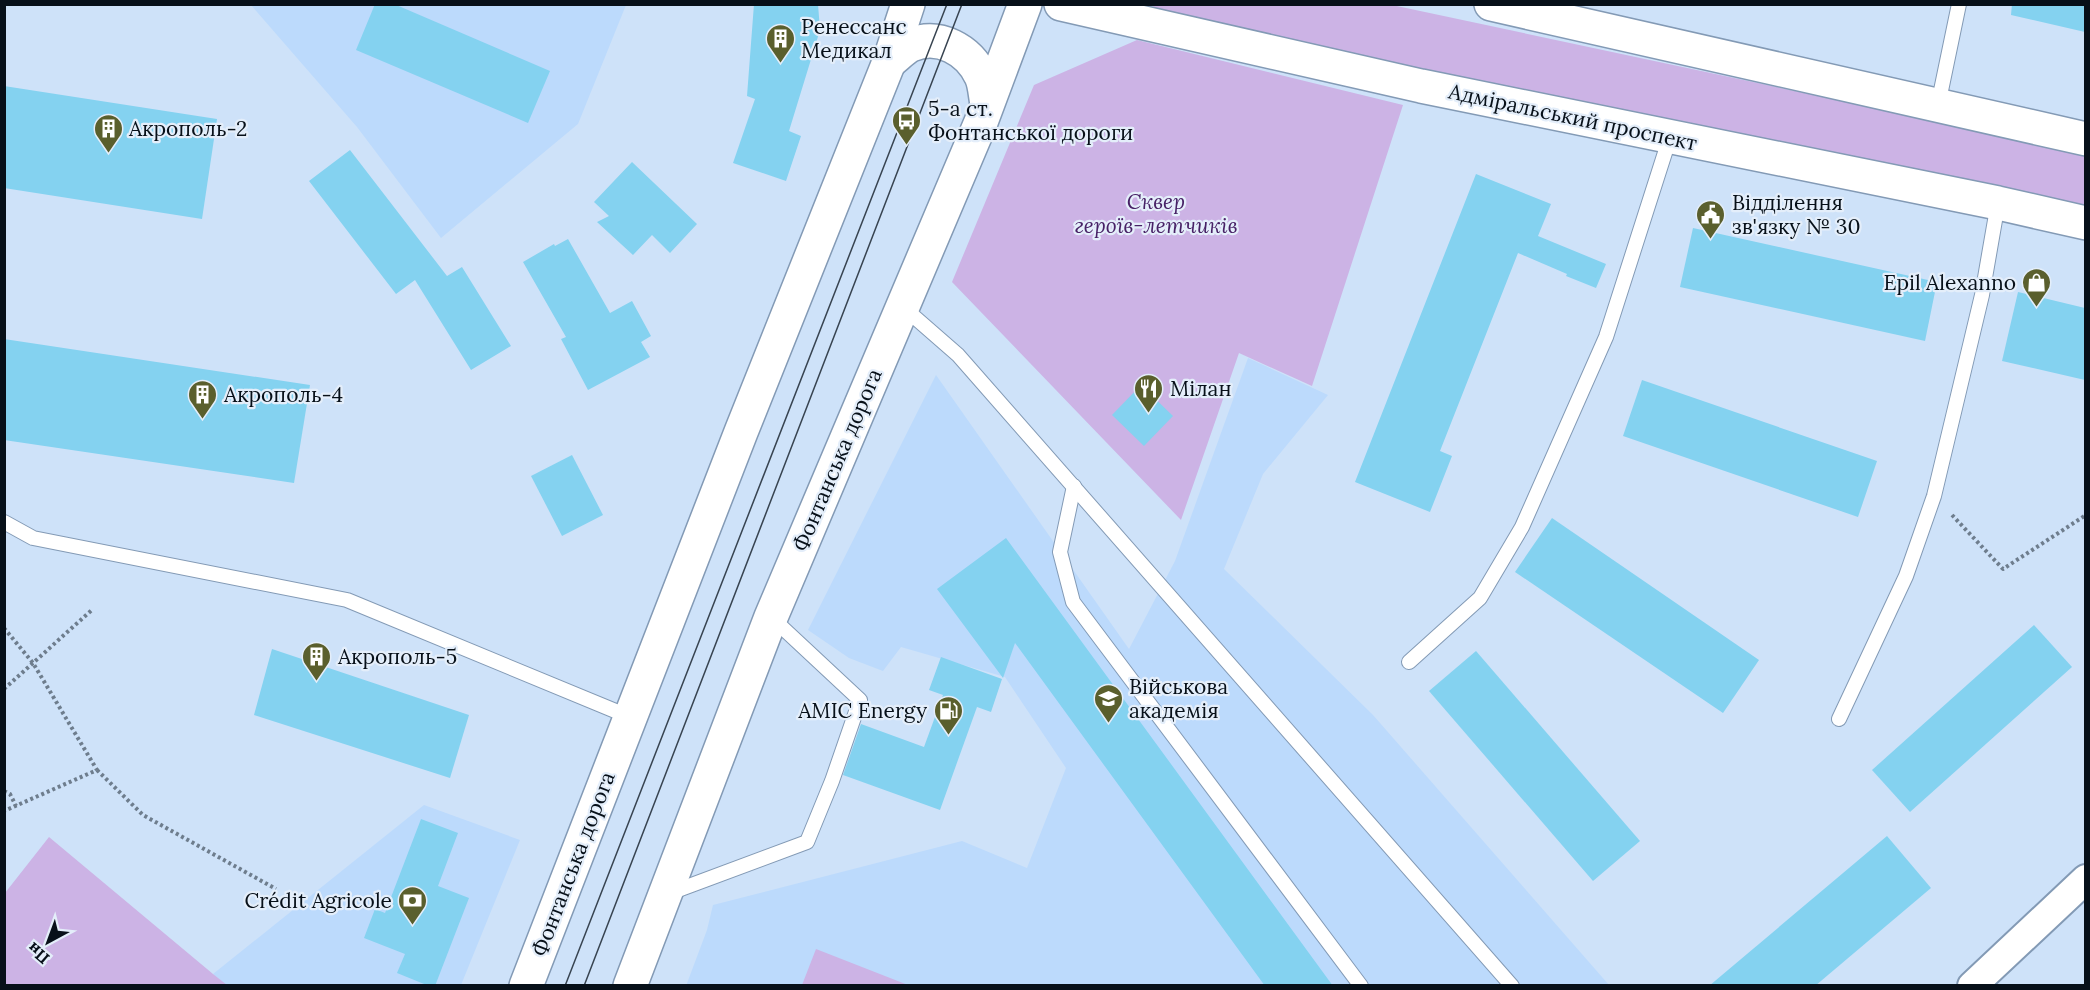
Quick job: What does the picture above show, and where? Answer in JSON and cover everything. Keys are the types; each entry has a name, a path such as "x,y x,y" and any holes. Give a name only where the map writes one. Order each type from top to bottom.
{"main road":[{"name":"Фонтанська дорога","path":"526,986 741,432 889,62 908,4"},
{"name":"Фонтанська дорога","path":"630,986 771,617 981,122 1025,4"},
{"name":"Адміральський проспект","path":"1061,4 1119,11 1421,86 1998,203 2085,223"},
{"path":"1491,4 1536,10 2085,139"},
{"path":"889,62 911,45 934,40 947,43 964,54 973,64 981,77 987,104"}],"street":[{"path":"1972,986 2085,879"}],"lane":[{"path":"1938,105 1959,4"},
{"path":"1408,662 1480,598 1522,527 1606,337 1670,137"},
{"path":"1839,719 1906,576 1934,496 1982,295 1998,203"},
{"path":"902,306 958,355 1512,986"},
{"path":"1074,486 1060,552 1074,602 1361,986"},
{"path":"4,522 33,538 347,600 630,717"},
{"path":"665,894 807,842 832,781 860,700 771,617"}],"path":[{"path":"1934,496 2003,569 2085,515"},
{"path":"4,689 93,609"},
{"path":"4,628 33,663 97,770 143,815 276,889"},
{"path":"5,811 97,770"},
{"path":"4,791 10,794 16,806"}],"shaded area":[{"path":"251,5 626,5 578,124 441,238 357,127"},
{"name":"Військова академія","path":"1248,358 1328,395 1263,474 1224,569 1373,715 1609,985 686,986 707,930 713,905 962,841 1027,868 1066,768 1005,677 901,647 883,671 849,658 808,630 936,375 1129,649 1175,561"},
{"path":"424,805 520,840 461,985 227,986 213,974"}],"green space":[{"path":"1154,4 1392,5 2085,153 2085,213 1152,12"},
{"name":"Сквер героїв-летчиків","path":"1137,40 1403,105 1312,386 1239,353 1181,520 952,282 1034,85"},
{"path":"49,837 227,985 5,985 5,893"},
{"path":"816,949 908,985 802,985"}],"building":[{"path":"375,4 394,4 550,71 528,123 356,50"},
{"name":"Ренессанс Медикал","path":"754,4 818,4 820,30 789,131 801,136 786,181 733,163 755,99 747,96"},
{"path":"2012,4 2085,4 2085,32 2011,15"},
{"name":"Акрополь-2","path":"4,86 217,119 202,219 4,188"},
{"path":"350,150 447,276 462,267 511,346 471,370 415,280 396,294 309,181"},
{"path":"632,162 697,224 670,253 652,235 633,255 597,222 609,216 594,202"},
{"path":"1476,174 1551,204 1538,236 1606,264 1596,288 1518,253 1440,451 1452,456 1430,512 1355,482"},
{"path":"1693,228 1937,282 1925,341 1680,287"},
{"path":"568,239 610,313 632,301 651,336 641,342 650,357 588,390 561,339 566,337 523,262 554,244 555,246"},
{"path":"2018,292 2085,308 2085,380 2002,361"},
{"name":"Акрополь-4","path":"4,339 310,385 294,483 4,440"},
{"path":"1642,380 1877,461 1858,517 1623,436"},
{"path":"1141,385 1173,416 1144,446 1112,415"},
{"path":"572,455 603,515 562,536 531,476"},
{"path":"1552,518 1759,660 1723,713 1515,572"},
{"path":"1006,538 1333,986 1265,986 1015,643 1003,678 937,589"},
{"path":"2034,625 2072,667 1910,812 1872,770"},
{"name":"Акрополь-5","path":"272,649 469,715 450,778 254,715"},
{"path":"1476,651 1640,841 1593,881 1429,691"},
{"name":"AMIC Energy","path":"941,657 1002,679 991,712 977,707 940,810 843,775 861,724 924,747 943,695 929,690"},
{"name":"Crédit Agricole","path":"421,819 458,833 438,886 469,898 435,986 429,986 397,973 405,954 364,938 375,909 385,913"},
{"path":"1887,836 1931,888 1815,986 1709,986"}],"tram line":[{"path":"565,986 947,4"},
{"path":"584,986 962,4"}],"place":[{"name":"Ренессанс Медикал","path":"780,64"},
{"name":"5-а ст. Фонтанської дороги","path":"907,146"},
{"name":"Акрополь-2","path":"108,154"},
{"name":"Відділення зв'язку № 30","path":"1711,240"},
{"name":"Epil Alexanno","path":"2037,308"},
{"name":"Мілан","path":"1149,414"},
{"name":"Акрополь-4","path":"203,420"},
{"name":"Акрополь-5","path":"317,682"},
{"name":"Військова академія","path":"1108,724"},
{"name":"AMIC Energy","path":"948,736"},
{"name":"Crédit Agricole","path":"413,926"}]}
